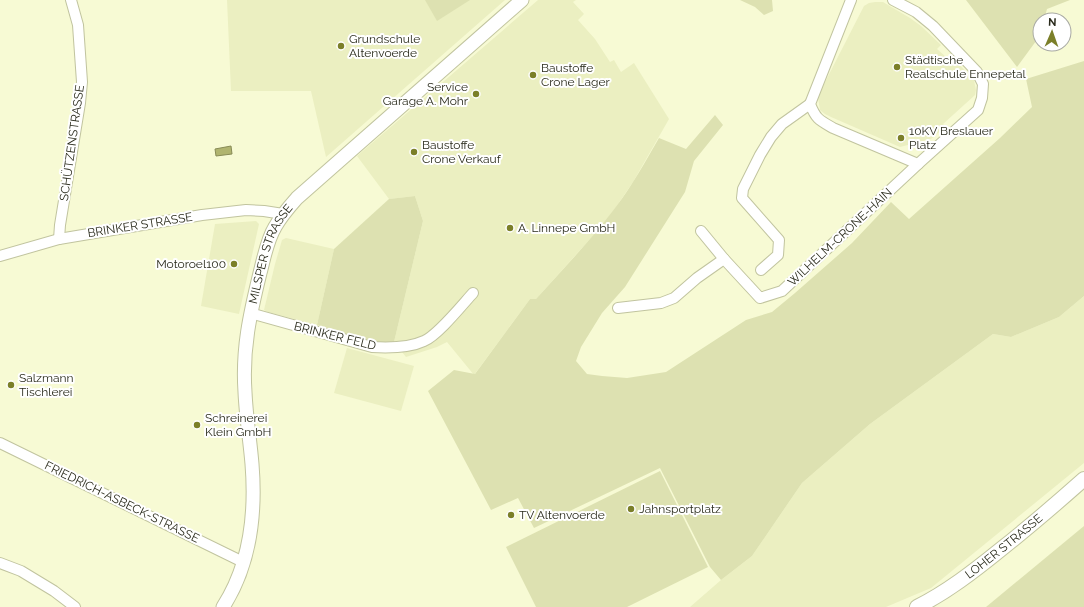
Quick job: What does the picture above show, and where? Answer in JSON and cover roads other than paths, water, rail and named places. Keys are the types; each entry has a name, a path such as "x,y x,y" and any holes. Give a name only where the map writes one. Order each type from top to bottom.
{"main road":[{"name":"LOHER STRASSE","path":"917,607 947,591 982,566 1084,479"}],"street":[{"name":"SCHÜTZENSTRASSE","path":"59,239 82,82 78,25 71,0"},
{"name":"MILSPER STRASSE","path":"223,607 233,590 243,562 251,527 253,491 244,370 246,340 250,313 268,242 274,227 297,198 522,0"},
{"path":"761,270 778,255 779,240 742,198 743,189 771,137 782,124 810,104 851,0"},
{"path":"810,104 814,114 820,121 918,164 978,110 982,98 983,84 977,72 932,26 916,12 893,0"},
{"name":"WILHELM-CRONE-HAIN","path":"701,231 724,259 760,298 782,291 918,164"},
{"name":"BRINKER STRASSE","path":"0,256 59,239 202,215 239,211 264,211 283,214"},
{"path":"618,308 661,303 674,298 697,278 724,259"},
{"name":"BRINKER FELD","path":"250,313 372,347 400,347 416,345 426,341 438,332 473,293"},
{"name":"FRIEDRICH-ASBECK-STRASSE","path":"0,443 243,562"},
{"path":"0,563 21,571 54,591 75,607"}],"place":[{"name":"Grundschule Altenvoerde","path":"341,46"},
{"name":"Städtische Realschule Ennepetal","path":"897,67"},
{"name":"Baustoffe Crone Lager","path":"533,75"},
{"name":"Service Garage A. Mohr","path":"476,94"},
{"name":"10KV Breslauer Platz","path":"901,138"},
{"name":"Baustoffe Crone Verkauf","path":"414,152"},
{"name":"A. Linnepe GmbH","path":"510,228"},
{"name":"Motoroel100","path":"234,264"},
{"name":"Salzmann Tischlerei","path":"11,385"},
{"name":"Schreinerei Klein GmbH","path":"197,425"},
{"name":"Jahnsportplatz","path":"631,509"},
{"name":"TV Altenvoerde","path":"511,515"}]}
